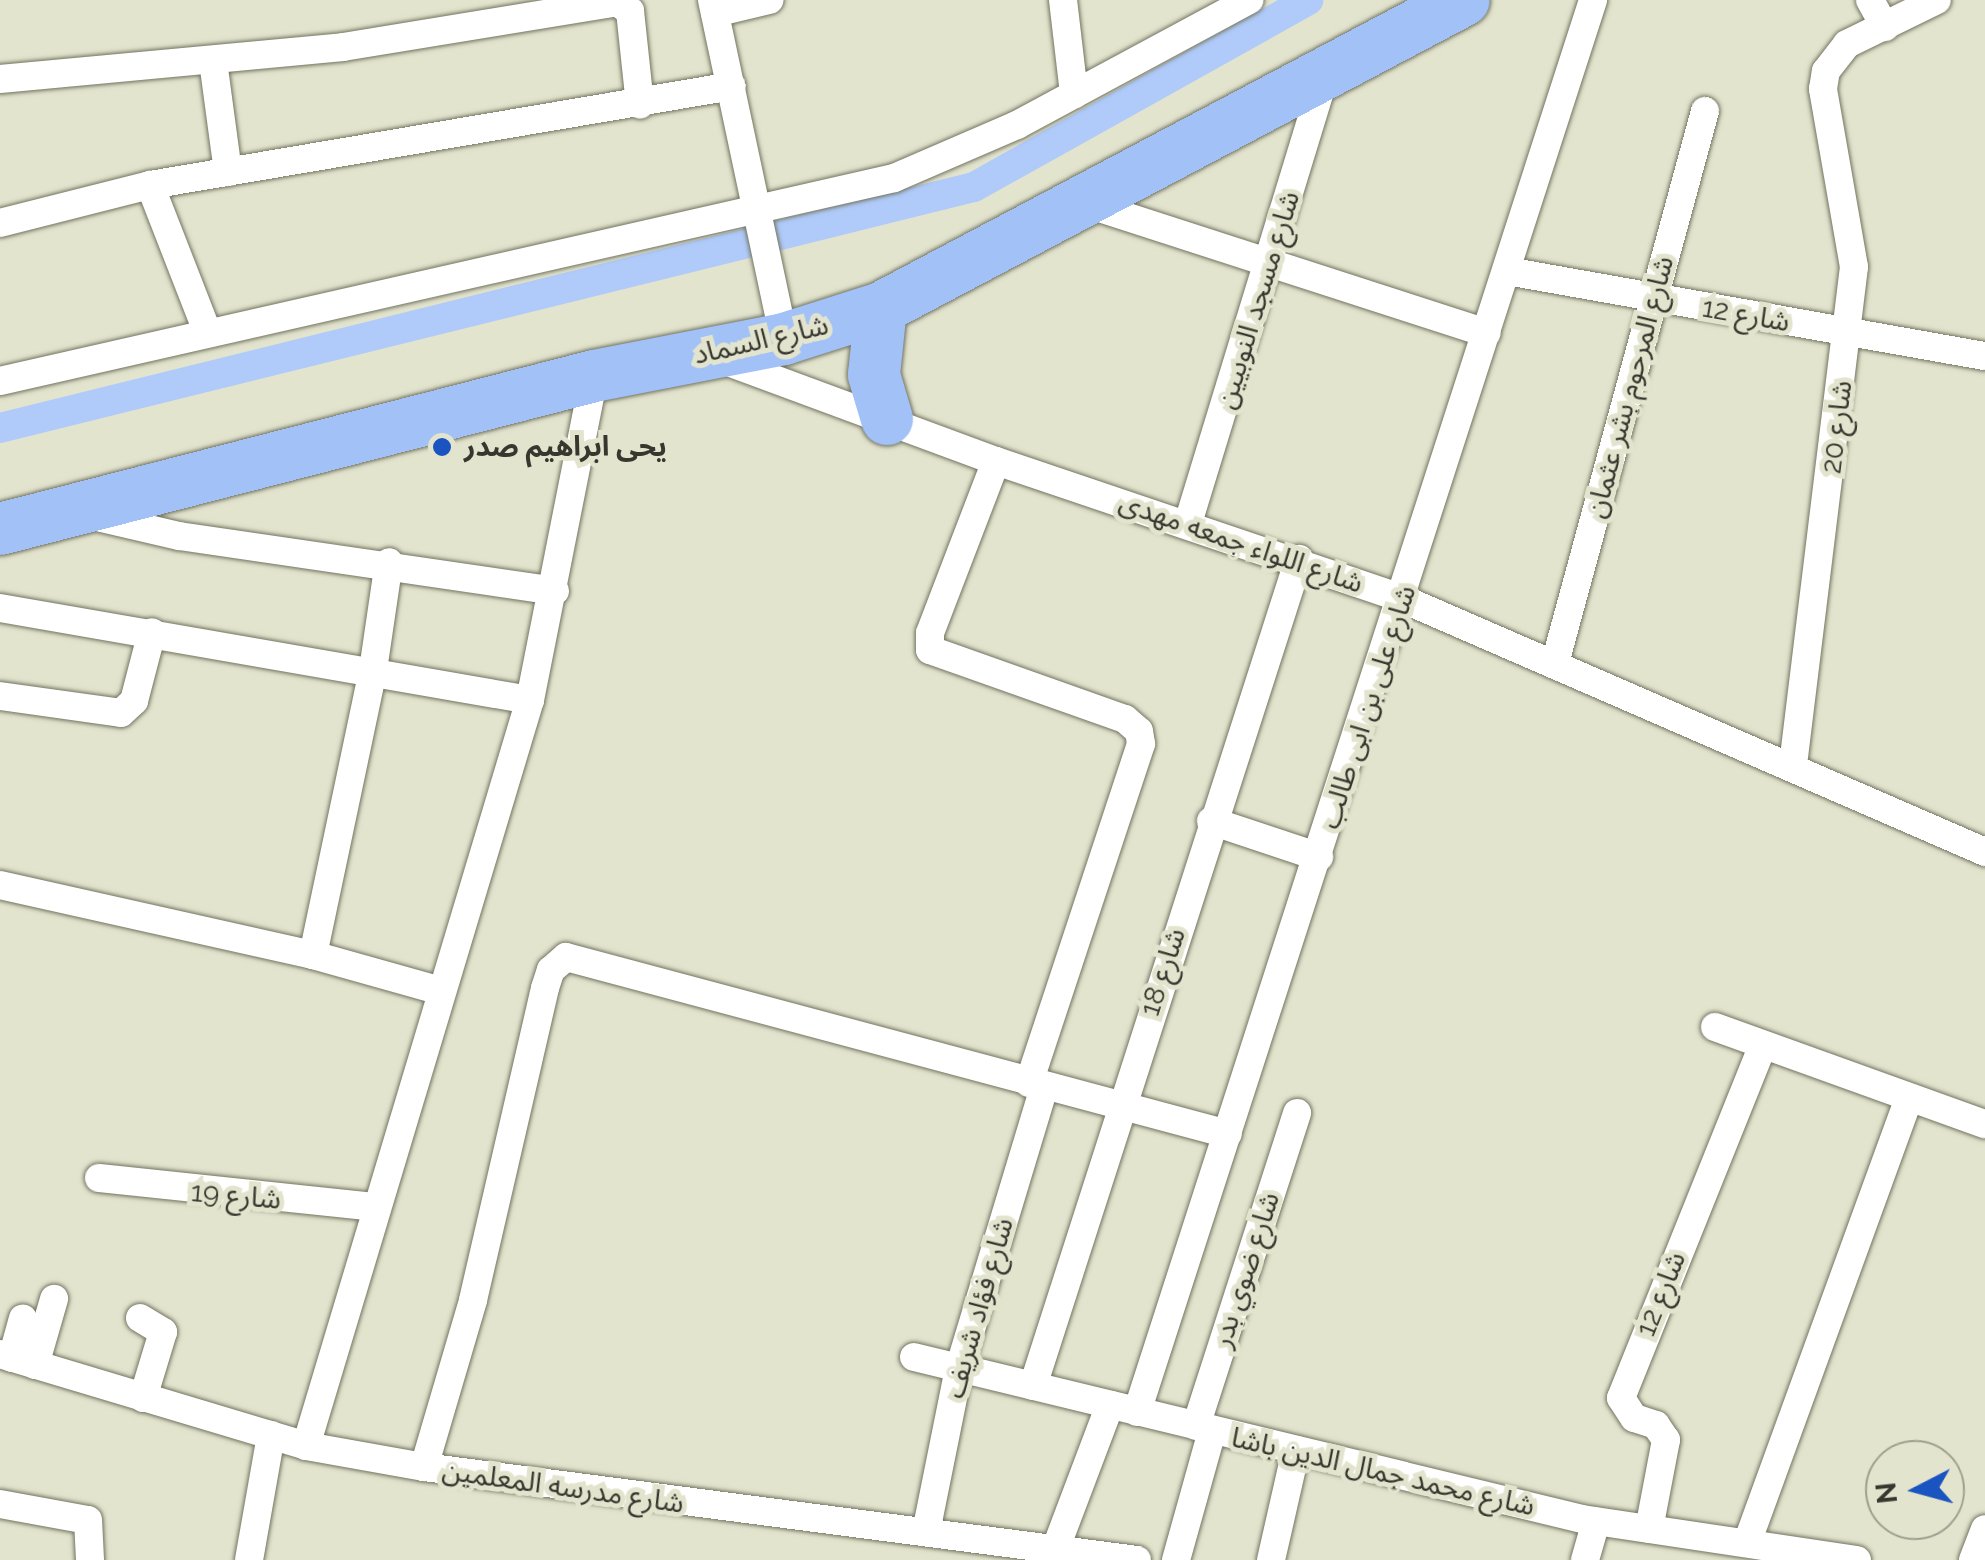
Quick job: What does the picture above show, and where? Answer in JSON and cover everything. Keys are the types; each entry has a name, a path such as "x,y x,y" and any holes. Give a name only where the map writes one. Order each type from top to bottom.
{"highway":[{"name":"شارع السماد","path":"0,529 594,376 706,354 781,320 881,308 1464,0"},
{"path":"881,308 874,375 887,419"}],"street":[{"path":"768,0 714,7 764,225 781,320"},
{"path":"1062,0 1074,94"},
{"path":"0,381 207,331 764,225 950,158 1249,0"},
{"name":"شارع على بن ابى طالب","path":"1057,1545 1124,1408 1228,1134 1593,0"},
{"path":"1870,0 1885,27 1938,0"},
{"path":"0,80 214,61 617,2 630,11 640,104"},
{"name":"شارع 20","path":"1793,766 1849,334 1854,267 1849,210 1823,89 1832,58 1885,27"},
{"path":"214,61 228,172"},
{"name":"شارع مسجد النوبيين","path":"1188,523 1325,76"},
{"path":"0,223 150,184 732,86"},
{"name":"شارع المرحوم بشر عثمان","path":"1555,662 1705,111"},
{"path":"150,184 207,331"},
{"path":"1081,202 1487,333"},
{"name":"شارع 12","path":"1507,271 1985,356"},
{"name":"شارع اللواء جمعه مهدى","path":"706,354 996,461 1299,559 1403,599 1985,852"},
{"path":"306,1446 374,1207 530,700 555,591 594,376"},
{"name":"شارع فؤاد شريف","path":"926,1532 959,1368 1036,1085 1141,744 1139,731 1124,719 930,650 927,641 996,461"},
{"path":"77,512 179,536 389,562 555,591"},
{"name":"شارع 18","path":"1033,1386 1119,1107 1299,559"},
{"path":"313,955 374,670 389,562"},
{"path":"0,608 530,700"},
{"path":"0,696 121,713 134,701 152,632"},
{"path":"1211,822 1319,857"},
{"path":"0,885 313,955 441,991"},
{"path":"424,1467 473,1300 545,988 557,962 573,957 1228,1134"},
{"path":"1715,1027 1985,1124"},
{"name":"شارع 12","path":"1648,1529 1666,1440 1656,1425 1634,1418 1621,1398 1763,1045"},
{"path":"1748,1543 1909,1099"},
{"name":"شارع ضوي بدر","path":"1176,1560 1204,1428 1297,1113"},
{"name":"شارع 19","path":"99,1178 374,1207"},
{"path":"16,1359 54,1299"},
{"path":"16,1359 23,1318"},
{"path":"140,1318 164,1332 143,1398"},
{"name":"شارع محمد جمال الدين باشا","path":"914,1357 1596,1522 1856,1560"},
{"name":"شارع مدرسه المعلمين","path":"16,1359 306,1446 738,1513 1057,1545 1137,1560"},
{"path":"249,1560 271,1435"},
{"path":"1271,1560 1296,1450"},
{"path":"0,1504 88,1520 90,1560"},
{"path":"1585,1560 1596,1522"},
{"path":"1973,1560 1985,1529"}],"waterway":[{"path":"0,428 974,187 1308,0"}],"place":[{"name":"يحى ابراهيم صدر","path":"442,447"}]}
